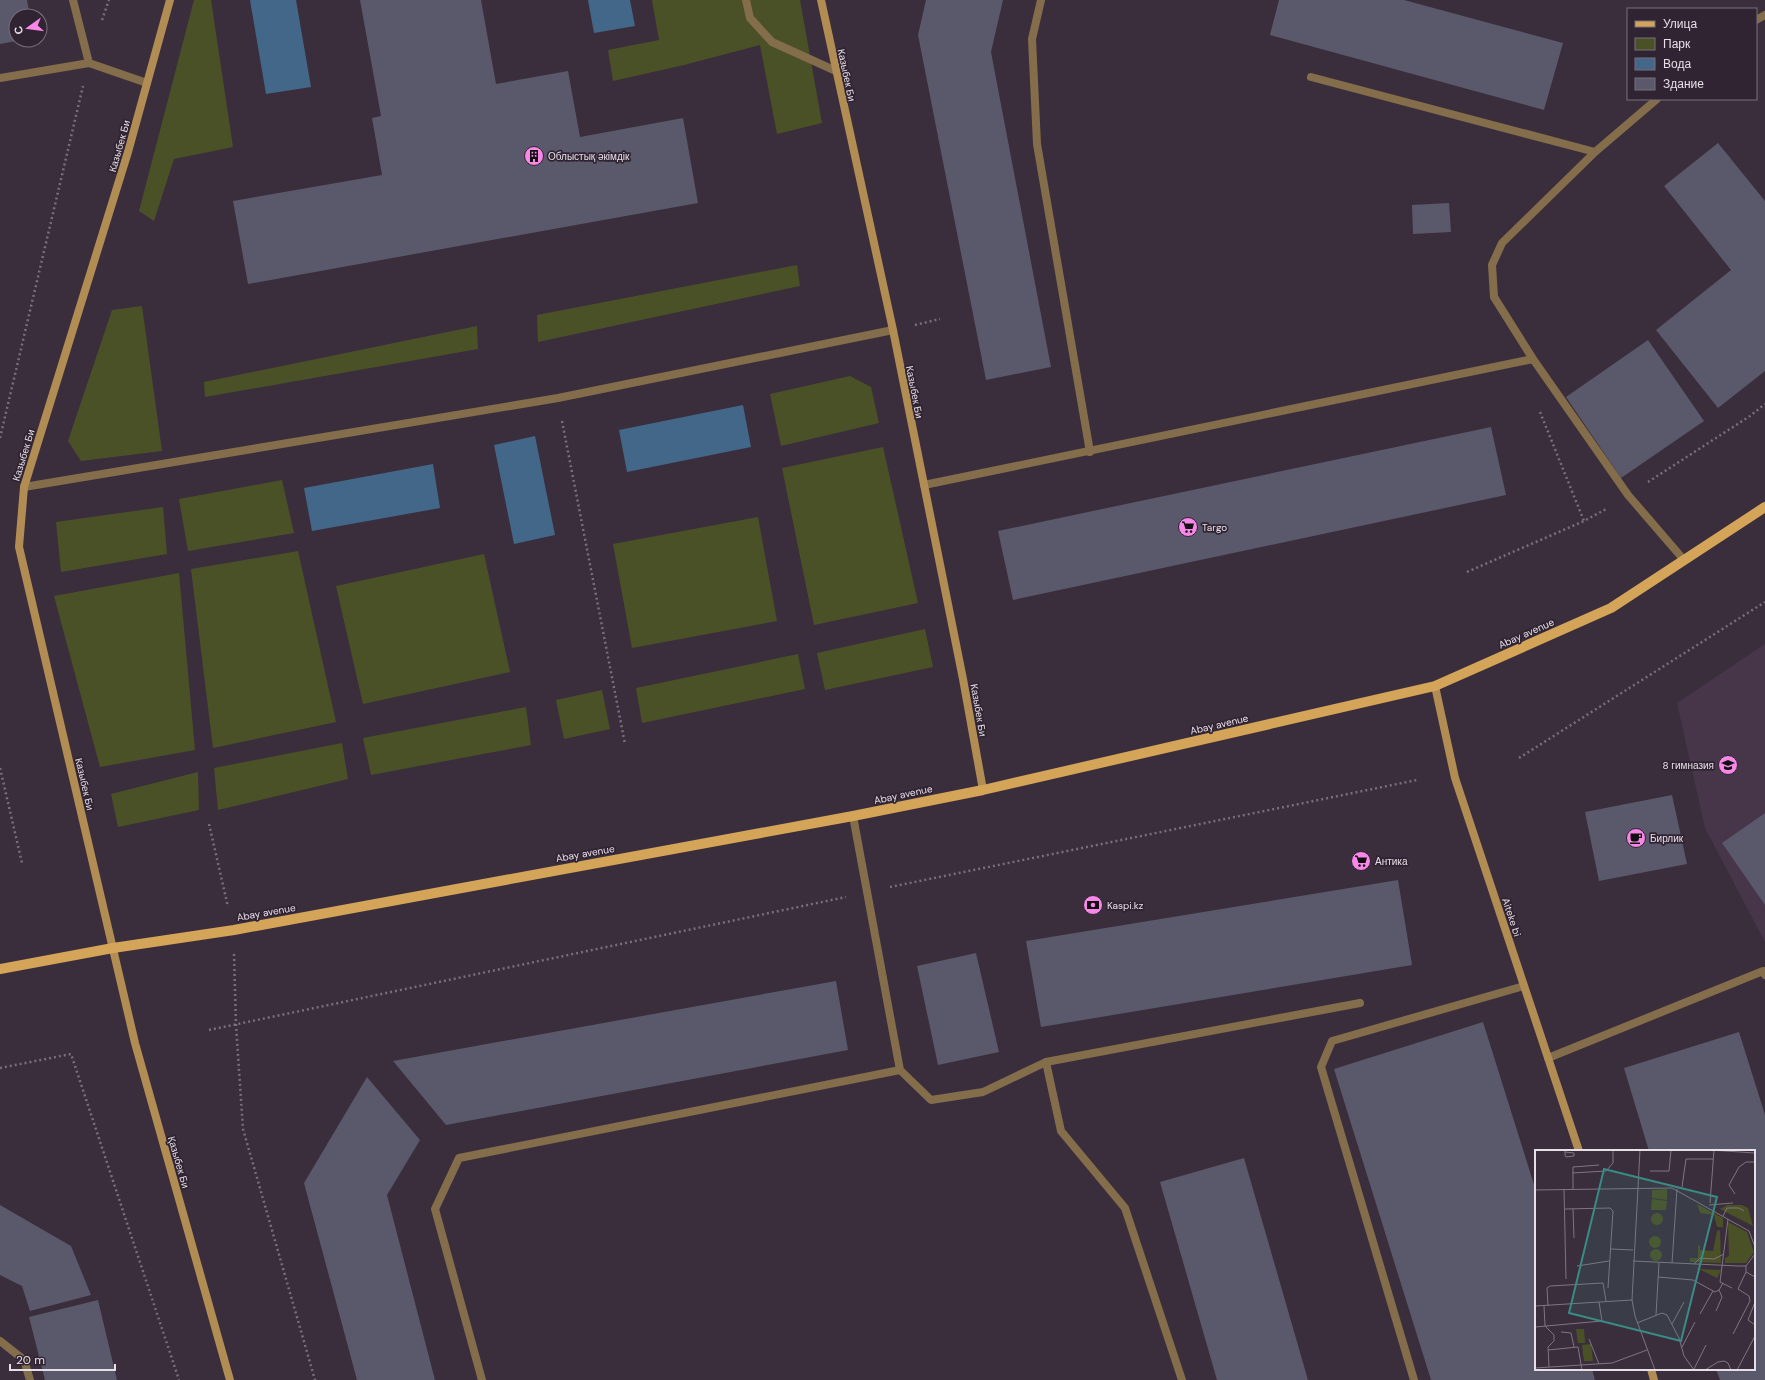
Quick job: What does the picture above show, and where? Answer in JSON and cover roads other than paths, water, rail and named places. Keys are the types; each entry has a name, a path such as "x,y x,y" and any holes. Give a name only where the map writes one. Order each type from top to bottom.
{"main road":[{"name":"Abay avenue","path":"0,969 113,948 234,930 853,816 983,790 1435,686 1612,608 1765,507"}],"street":[{"name":"Казыбек Би","path":"113,948 19,547 24,488 126,160 170,0"},
{"name":"Казыбек Би","path":"821,0 924,485 983,790"},
{"name":"Aiteke bi","path":"1435,686 1455,778 1579,1150"},
{"name":"Қазыбек Би","path":"113,948 135,1043 230,1380"},
{"path":"1651,1370 1654,1380"}],"lane":[{"path":"73,0 89,63"},
{"path":"746,0 750,18 772,42 836,71"},
{"path":"1041,0 1032,39 1037,144 1090,452"},
{"path":"0,78 89,63 147,83"},
{"path":"1310,78 1595,152"},
{"path":"1656,100 1595,152 1502,243 1492,265 1494,297 1533,359 1628,495 1684,560"},
{"path":"24,488 558,398 892,330"},
{"path":"924,485 1090,452 1533,359"},
{"path":"853,816 900,1070 931,1100 983,1092 1046,1062 1360,1003"},
{"path":"1548,1058 1763,971 1765,974"},
{"path":"1414,1380 1321,1066 1332,1040 1524,986"},
{"path":"1046,1062 1061,1131 1125,1208 1182,1380"},
{"path":"482,1380 435,1209 459,1158 900,1070"},
{"path":"0,1341 24,1360 30,1380"}],"water":[{"path":"250,0 296,0 311,87 266,94"},
{"path":"588,0 630,0 635,26 594,33"},
{"path":"743,405 751,447 627,472 619,430"},
{"path":"535,436 555,535 514,544 494,445"},
{"path":"433,464 440,508 312,531 304,488"}],"place":[{"name":"Облыстық әкімдік","path":"534,156"},
{"name":"Targo","path":"1188,527"},
{"name":"8 гимназия","path":"1728,765"},
{"name":"Бирлик","path":"1636,838"},
{"name":"Антика","path":"1361,861"},
{"name":"Kaspi.kz","path":"1093,905"}]}
